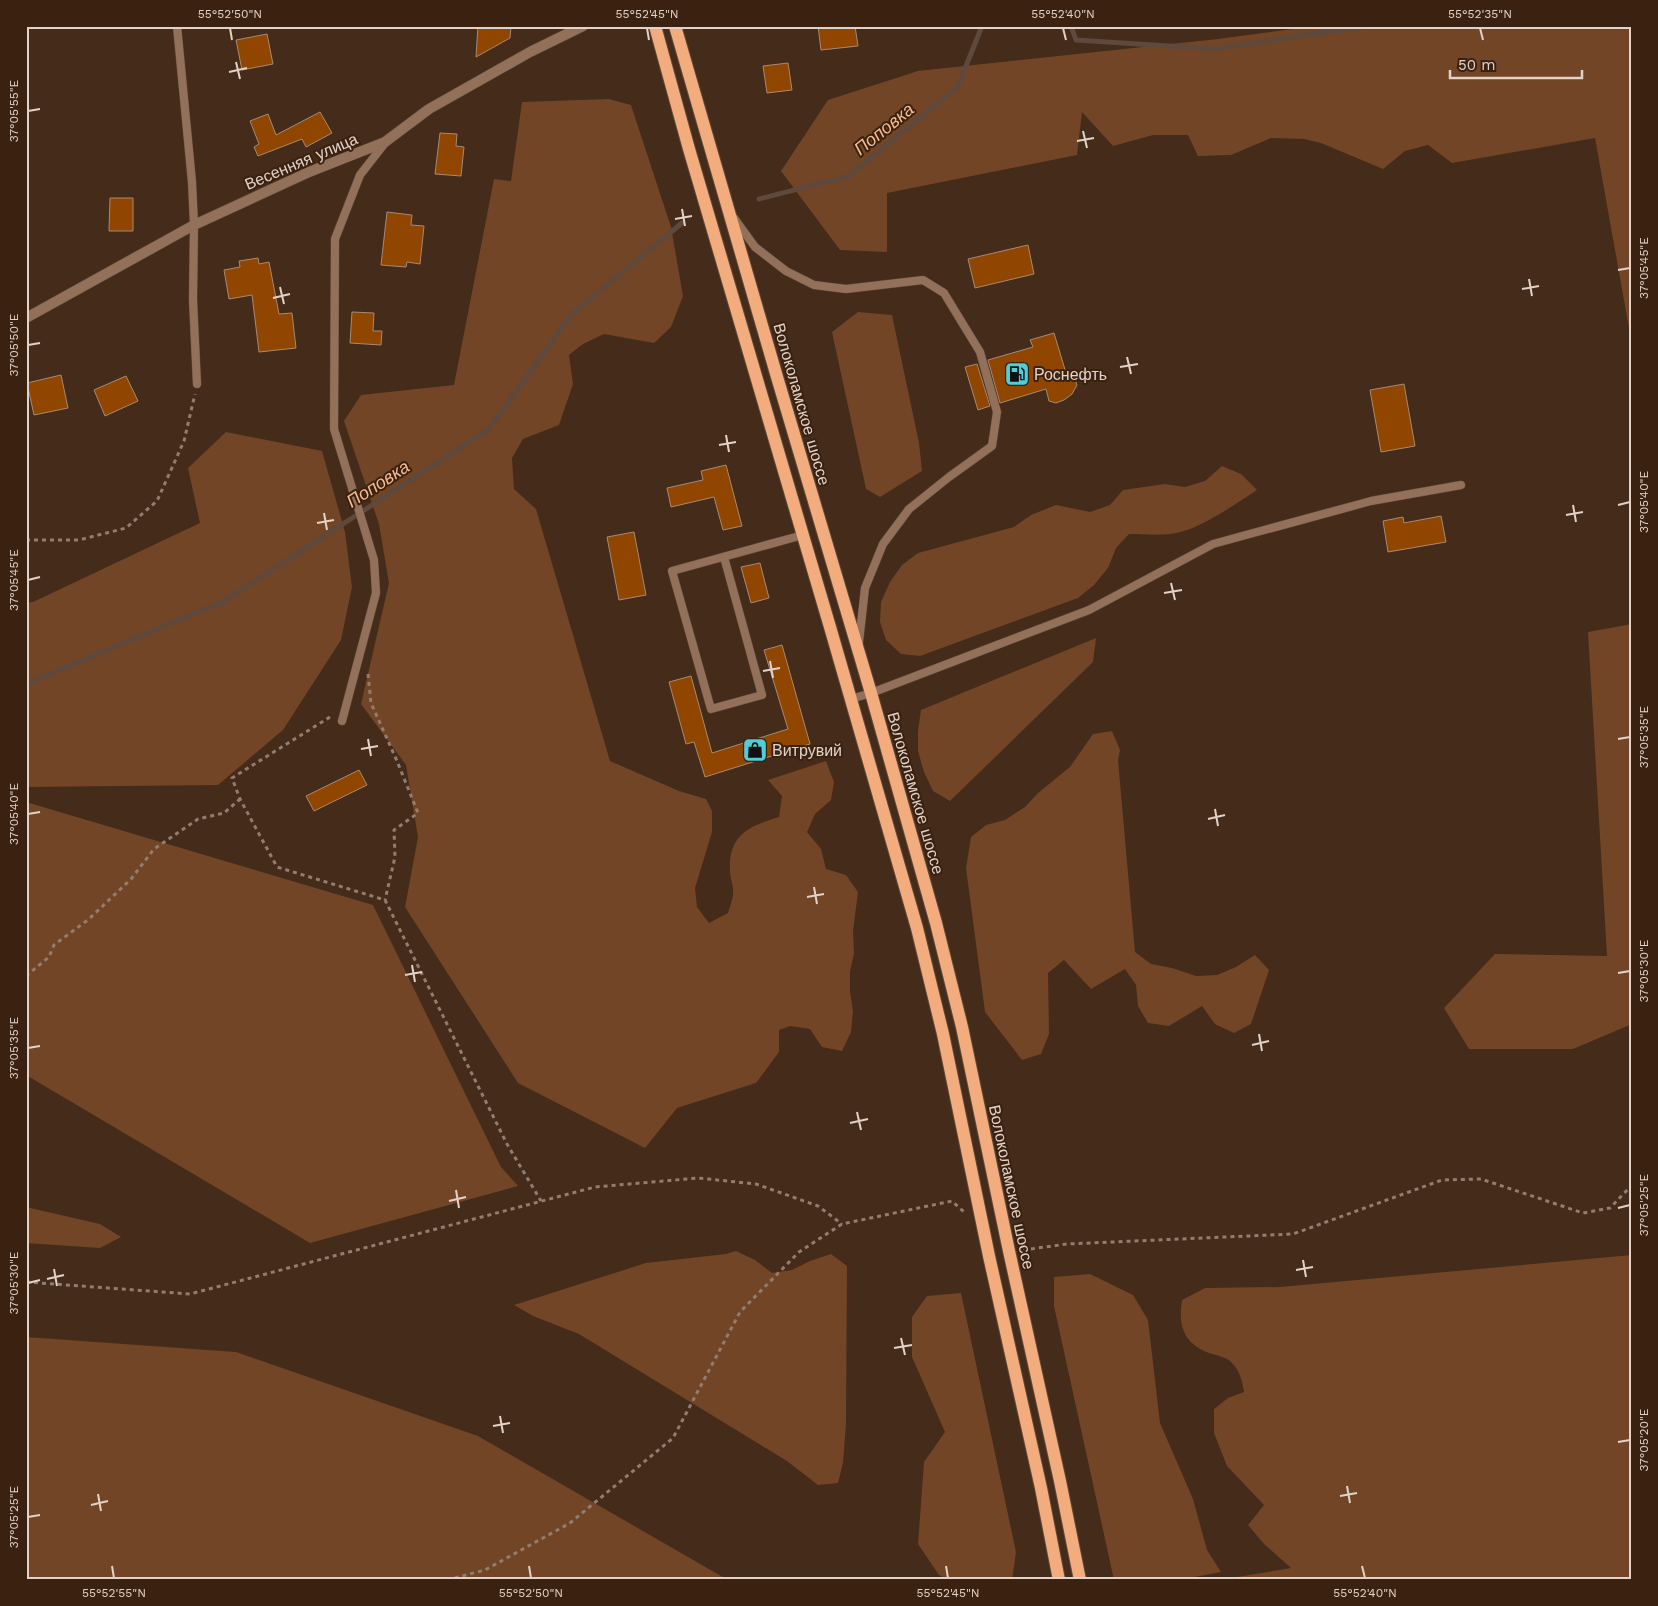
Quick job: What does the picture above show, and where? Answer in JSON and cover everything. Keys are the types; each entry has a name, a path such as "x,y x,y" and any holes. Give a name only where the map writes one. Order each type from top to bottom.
{"main road":[{"path":"655,26 689,149 803,534 914,920 943,1034 989,1256 1041,1488 1059,1580"},
{"name":"Волоколамское шоссе","path":"675,26 872,693 936,923 962,1027 1080,1580"}],"street":[{"name":"Весенняя улица","path":"26,318 194,225 309,172 385,142 429,109 530,52 583,26"}],"lane":[{"path":"177,26 192,182 194,225 193,300 197,384"},
{"path":"342,721 376,593 374,560 334,429 334,239 360,175 385,142"},
{"path":"728,210 755,247 786,271 814,285 846,289 923,280 944,293 980,352 998,412 992,446 949,476 909,509 883,544 864,588 858,648"},
{"path":"851,699 872,693 1089,610 1213,544 1371,501 1461,485"},
{"path":"724,557 762,695 711,709 672,571 803,534"}],"path":[{"path":"26,540 79,540 126,528 157,501 184,441 197,384"},
{"path":"367,667 372,704 418,813 394,830 395,857 385,900 507,1144 540,1201"},
{"path":"346,708 232,778 240,799 277,867 385,900"},
{"path":"26,976 49,956 54,945 89,919 131,879 154,849 198,819 224,813 240,799"},
{"path":"26,1282 190,1294 595,1187 698,1178 756,1184 818,1206 842,1224"},
{"path":"1009,1251 1067,1244 1293,1234 1442,1180 1481,1179 1583,1213 1610,1208 1632,1185"},
{"path":"447,1580 485,1570 570,1523 673,1438 740,1312 799,1252 842,1224 952,1201"}],"shaded area":[{"path":"1316,26 1632,26 1632,345 1595,138 1452,163 1428,145 1405,151 1383,169 1321,143 1304,139 1271,138 1231,155 1198,156 1188,135 1153,135 1113,146 1082,112 1077,155 887,193 887,252 840,250 781,171 828,100 918,71 1218,39"},
{"path":"609,99 631,105 671,227 683,296 671,327 654,343 604,334 583,344 569,355 573,384 559,425 523,439 512,458 514,489 536,509 610,761 679,791 706,799 712,811 712,832 695,888 697,907 709,923 728,913 732,902 733,885 730,873 730,858 737,840 750,828 779,817 782,796 768,780 826,761 834,782 831,800 815,814 807,832 821,849 826,869 846,875 858,892 853,931 854,953 850,972 850,992 853,1011 851,1032 842,1051 822,1047 810,1029 790,1026 779,1030 779,1052 756,1083 677,1108 645,1148 518,1083 405,907 418,837 406,765 361,704 389,583 379,524 344,421 361,395 454,385 494,179 511,181 522,102"},
{"path":"858,312 892,315 919,443 922,471 880,497 866,489 832,332"},
{"path":"226,432 322,451 345,532 352,587 341,640 283,730 218,785 26,787 26,603 33,602 200,523 188,468"},
{"path":"1222,466 1241,474 1257,490 1214,517 1187,530 1166,534 1129,534 1116,548 1108,568 1094,585 1078,598 920,656 901,654 886,640 880,622 881,602 890,582 902,565 918,553 1014,527 1031,515 1056,505 1090,512 1110,505 1123,490 1165,484 1185,487 1205,481"},
{"path":"1632,624 1632,1024 1573,1049 1469,1049 1444,1008 1495,954 1607,956 1588,632"},
{"path":"1096,638 1093,662 950,801 933,791 924,772 918,751 921,710"},
{"path":"1112,731 1120,750 1118,760 1135,952 1151,964 1172,968 1196,976 1217,975 1236,967 1255,955 1269,970 1251,1024 1234,1033 1215,1024 1202,1006 1169,1026 1148,1023 1138,1006 1136,985 1125,969 1091,989 1064,960 1048,973 1049,1034 1041,1054 1022,1060 985,1012 966,868 971,837 986,825 1005,820 1025,807 1038,793 1070,767 1093,734"},
{"path":"26,802 373,905 501,1167 518,1186 310,1243 26,1075"},
{"path":"26,1207 100,1224 121,1237 100,1248 26,1243"},
{"path":"736,1251 755,1260 772,1273 792,1270 831,1254 847,1266 846,1424 843,1463 838,1483 818,1485 787,1461 579,1334 533,1316 514,1305 646,1263 726,1254"},
{"path":"1632,1255 1632,1580 1219,1580 1291,1568 1264,1544 1248,1525 1264,1505 1227,1466 1214,1433 1214,1409 1228,1398 1244,1392 1240,1376 1230,1361 1200,1349 1188,1338 1182,1325 1182,1300 1205,1288 1280,1287"},
{"path":"1090,1274 1133,1295 1148,1320 1160,1423 1193,1499 1207,1550 1221,1572 1179,1580 1114,1580 1054,1306 1054,1277"},
{"path":"961,1293 1016,1552 1012,1580 949,1580 939,1575 918,1544 924,1462 945,1432 912,1357 912,1317 927,1296"},
{"path":"26,1337 236,1352 478,1436 728,1580 26,1580"}],"building":[{"path":"478,26 511,26 510,38 476,57"},
{"path":"818,26 855,26 858,46 821,50"},
{"path":"267,34 273,64 242,70 236,40"},
{"path":"788,63 792,90 767,93 763,66"},
{"path":"320,112 332,133 306,147 302,139 258,156 254,147 259,144 250,121 268,114 276,135"},
{"path":"440,133 457,134 456,146 464,147 461,176 435,174"},
{"path":"110,198 133,198 133,231 109,231"},
{"path":"387,212 412,215 411,225 424,226 420,264 407,262 406,267 381,265"},
{"path":"1028,245 1034,274 975,288 968,259"},
{"path":"258,258 259,264 269,262 279,314 292,313 296,348 259,352 252,295 229,299 224,270 240,267 239,261"},
{"path":"352,312 374,313 373,331 382,331 381,345 350,343"},
{"path":"1054,333 1066,373 1073,374 1077,385 1072,394 1056,403 1049,401 1046,389 1000,403 988,360 1033,347 1030,340"},
{"path":"977,364 990,406 978,410 965,367"},
{"path":"61,375 68,408 34,415 27,383"},
{"path":"126,376 138,401 105,416 94,390"},
{"path":"1404,384 1415,446 1381,452 1370,390"},
{"path":"726,465 742,526 723,530 714,497 671,507 667,488 703,480 701,471"},
{"path":"1441,516 1446,542 1388,552 1383,521 1403,517 1404,523"},
{"path":"634,532 646,595 619,600 607,537"},
{"path":"760,563 769,598 751,603 741,567"},
{"path":"782,645 810,744 705,777 694,742 686,744 669,682 691,676 712,753 788,729 764,650"},
{"path":"359,770 367,785 314,811 306,796"}],"waterway":[{"name":"Поповка","path":"759,199 849,176 958,86 982,26"},
{"name":"Поповка","path":"1071,26 1076,40 1215,49 1370,26"},
{"name":"Поповка","path":"26,684 224,601 488,430 572,314 682,223"}],"place":[{"name":"Роснефть","path":"1017,374"},
{"name":"Витрувий","path":"755,750"}]}
